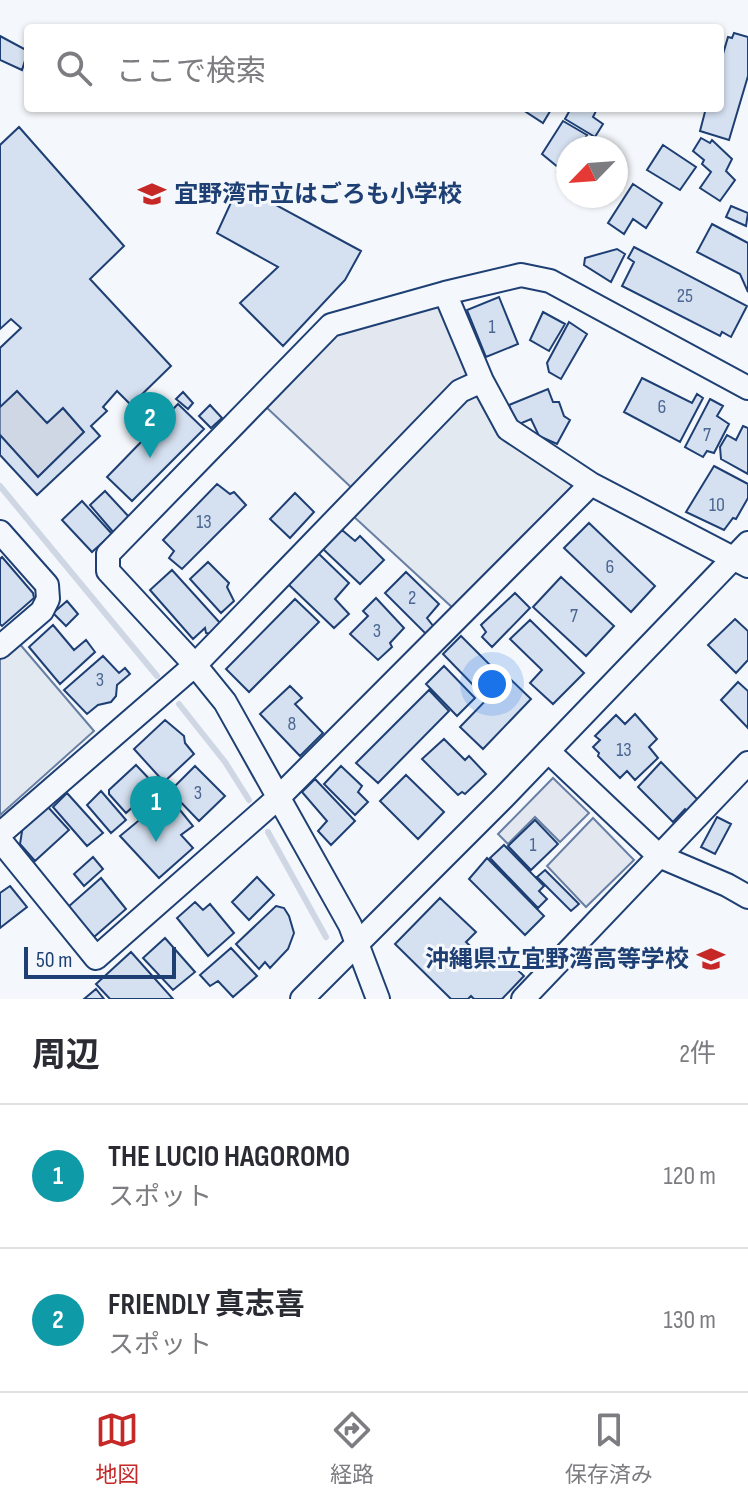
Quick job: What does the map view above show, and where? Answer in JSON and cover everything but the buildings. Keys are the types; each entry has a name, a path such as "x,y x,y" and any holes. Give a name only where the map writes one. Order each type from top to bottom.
{"street":[{"path":"378,999 359,943 225,702 108,571 108,554 331,325 445,293 521,275 550,281 748,388"},
{"path":"302,999 743,556 591,484 508,429 482,381 445,293"},
{"path":"0,834 195,665 460,391 482,381"},
{"path":"0,840 96,958 279,797 591,484"},
{"path":"0,532 47,585 48,599 42,611 0,647"},
{"path":"548,751 659,856 748,897"},
{"path":"523,999 748,763"}],"shaded area":[{"path":"435,303 449,313 471,370 354,490 265,406 339,330"},
{"path":"17,391 48,422 63,408 84,432 38,477 0,435 0,407"},
{"path":"470,393 487,397 571,473 572,489 454,609 352,515"},
{"path":"18,642 94,731 0,815 0,657"},
{"path":"553,778 589,813 560,842 535,817 508,844 498,834"},
{"path":"593,818 634,860 586,907 547,866"}],"waterway":[{"path":"0,486 157,676"},
{"path":"179,704 225,762 249,800"},
{"path":"268,832 326,937"}],"place":[{"name":"宜野湾市立はごろも小学校","path":"152,194"},
{"name":"FRIENDLY 真志喜","path":"150,458"},
{"name":"THE LUCIO HAGOROMO","path":"156,842"},
{"name":"沖縄県立宜野湾高等学校","path":"711,959"}]}
